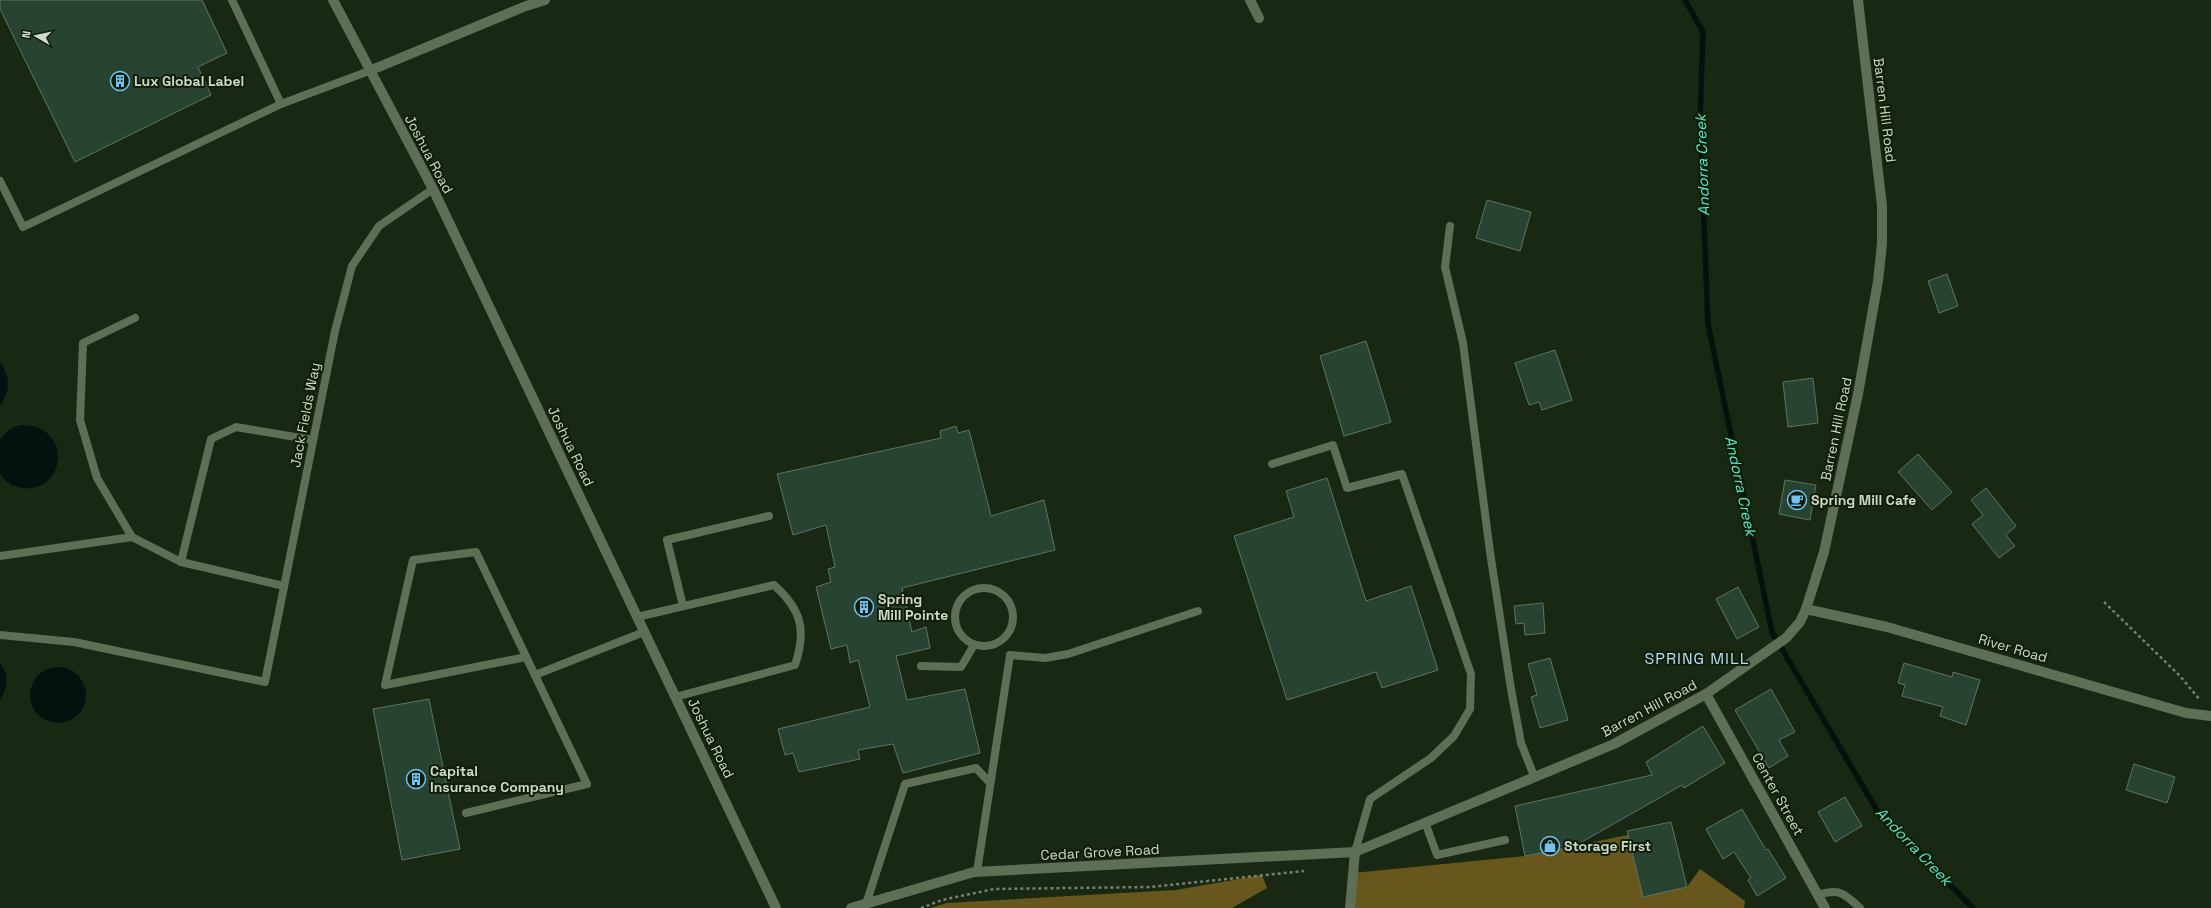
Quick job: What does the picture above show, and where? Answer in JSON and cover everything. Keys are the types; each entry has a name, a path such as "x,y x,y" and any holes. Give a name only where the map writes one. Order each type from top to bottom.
{"street":[{"name":"Joshua Road","path":"333,0 432,189 776,908"},
{"path":"369,71 524,3 546,0"},
{"path":"1250,0 1259,18"},
{"name":"Barren Hill Road","path":"1355,852 1534,776 1614,744 1706,694 1760,657 1793,630 1806,609 1824,552 1850,432 1875,309 1881,254 1882,206 1858,0"},
{"name":"River Road","path":"1806,609 1887,627 2186,713 2211,716"},
{"name":"Center Street","path":"1706,694 1825,908"},
{"path":"1350,908 1355,852"},
{"name":"Cedar Grove Road","path":"851,908 977,872 1355,852"}],"lane":[{"path":"232,0 281,104"},
{"path":"0,180 23,227 281,104 369,71"},
{"name":"Jack Fields Way","path":"0,635 74,642 264,682 335,331 352,266 379,226 432,189"},
{"path":"1450,226 1445,267 1463,343 1490,552 1511,689 1521,743 1534,776"},
{"path":"135,318 83,343 80,420 97,478 132,537 181,562 284,586"},
{"path":"181,562 211,439 236,427 313,440"},
{"path":"1272,464 1333,445 1347,488 1402,474 1470,674 1470,709 1454,736 1431,758 1370,799 1355,852"},
{"path":"683,606 667,540 769,516"},
{"path":"0,556 132,537"},
{"path":"466,812 587,784 476,552 413,560 385,685 526,657"},
{"path":"637,618 774,585 787,597 797,612 802,630 801,648 795,665 675,697"},
{"path":"985,588 994,589 1002,594 1012,609 1012,627 1001,642 983,647 974,645 960,634 954,616 956,607 964,596 976,589 985,588"},
{"path":"1010,654 1045,658 1068,654 1198,611"},
{"path":"535,676 644,632"},
{"path":"977,872 1010,654 1001,642"},
{"path":"921,666 961,667 974,645"},
{"path":"866,904 905,784 976,768 990,783"},
{"path":"1425,822 1438,855 1505,840"},
{"path":"1818,895 1830,892 1840,892 1860,908"}],"path":[{"path":"2104,602 2180,676 2202,704"},
{"path":"921,908 942,900 994,889 1150,887 1304,871"}],"shaded area":[{"path":"0,362 6,372 8,384 6,395 0,405"},
{"path":"20,425 37,427 49,435 56,445 58,457 56,469 49,480 38,486 23,488 16,487 7,482 0,474 0,439 10,429"},
{"path":"0,663 5,672 6,686 0,699"},
{"path":"58,667 69,669 78,675 84,684 86,695 84,706 78,715 69,721 58,723 47,721 38,715 32,706 30,695 32,684 38,675 47,669"},
{"path":"1628,835 1643,897 1687,887 1700,869 1745,901 1744,908 1349,908 1353,873 1525,856"},
{"path":"1262,875 1267,888 1232,908 930,908 947,903 1176,890"}],"building":[{"name":"Lux Global Label","path":"0,0 202,0 227,53 198,67 211,95 75,162 0,9"},
{"path":"1487,200 1531,212 1520,251 1476,238"},
{"path":"1947,274 1958,306 1939,313 1928,281"},
{"path":"1366,341 1391,422 1344,436 1320,356"},
{"path":"1555,350 1572,400 1542,410 1539,402 1529,405 1515,363"},
{"path":"1813,378 1818,423 1788,427 1783,382"},
{"name":"Spring Mill Pointe","path":"956,426 958,433 969,430 991,516 1044,500 1055,550 902,588 912,632 926,627 930,648 896,656 907,700 965,689 980,753 903,773 893,744 858,750 860,759 799,772 793,753 785,755 778,729 870,707 858,660 850,663 847,645 831,649 816,587 831,582 828,569 835,567 826,525 793,535 777,474 941,438 940,431"},
{"path":"1918,454 1952,492 1932,510 1898,472"},
{"path":"1327,478 1366,601 1411,586 1438,670 1382,688 1376,672 1287,700 1234,536 1294,517 1286,491"},
{"name":"Spring Mill Cafe","path":"1785,480 1816,485 1810,520 1779,514"},
{"path":"1986,488 2016,526 2006,535 2015,546 1999,558 1972,524 1983,515 1971,500"},
{"path":"1738,587 1759,627 1737,639 1716,599"},
{"path":"1543,603 1545,633 1525,635 1524,623 1516,624 1514,606"},
{"path":"1550,658 1568,720 1540,728 1531,697 1537,695 1528,664"},
{"path":"1904,663 1952,677 1953,672 1980,680 1966,725 1940,716 1943,707 1902,696 1905,685 1898,683"},
{"path":"1771,689 1795,732 1779,740 1788,756 1769,768 1735,710"},
{"name":"Capital Insurance Company","path":"429,699 460,849 402,860 373,709"},
{"path":"1703,726 1725,763 1684,788 1682,785 1580,843 1581,845 1525,856 1515,806 1652,775 1646,762"},
{"path":"2134,764 2175,777 2167,803 2126,790"},
{"path":"1845,797 1862,826 1835,842 1818,812"},
{"path":"1742,809 1766,850 1768,849 1786,878 1757,896 1748,880 1751,878 1734,852 1723,859 1706,829"},
{"path":"1671,822 1687,887 1643,897 1627,831"}],"waterway":[{"name":"Andorra Creek","path":"1685,0 1703,32 1700,119 1708,324 1772,632 1878,812 1973,908"}],"place":[{"name":"Lux Global Label","path":"120,81"},
{"name":"Spring Mill Cafe","path":"1797,500"},
{"name":"Spring Mill Pointe","path":"864,607"},
{"name":"Capital Insurance Company","path":"416,779"},
{"name":"Storage First","path":"1550,846"}],"district":[{"name":"SPRING MILL","path":"1697,658"}]}
